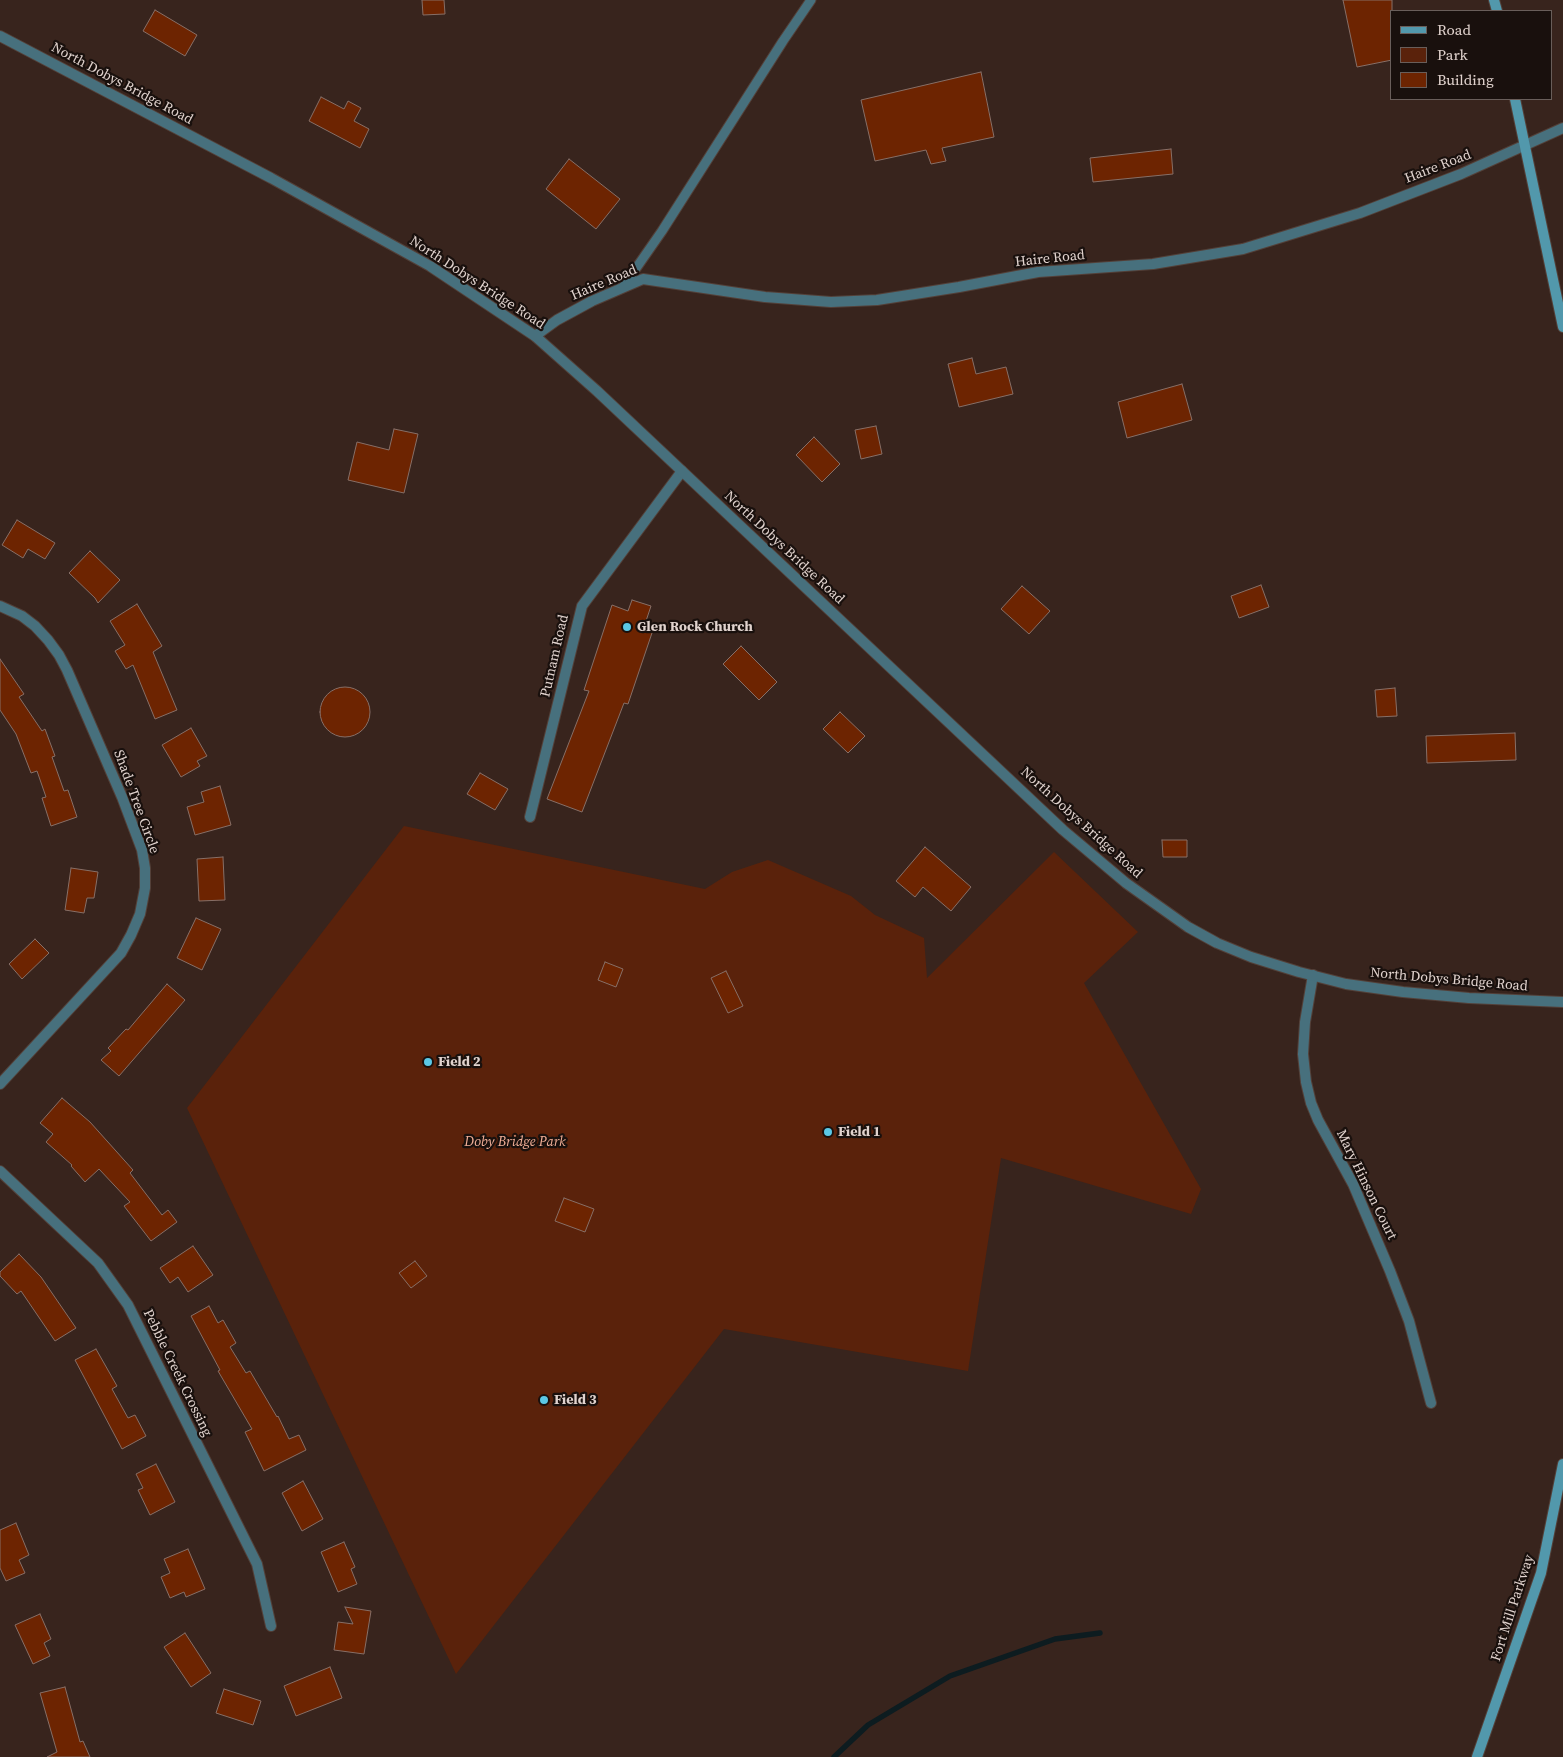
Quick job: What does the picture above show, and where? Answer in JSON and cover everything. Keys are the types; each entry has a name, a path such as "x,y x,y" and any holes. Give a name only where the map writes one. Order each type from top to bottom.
{"main road":[{"path":"1515,100 1563,327"},
{"name":"Fort Mill Parkway","path":"1477,1757 1541,1573 1563,1464"}],"street":[{"name":"North Dobys Bridge Road","path":"0,36 271,178 430,266 535,336 597,391 1063,830 1126,883 1182,923 1217,943 1251,957 1346,984 1403,992 1470,998 1563,1002"},
{"name":"Haire Road","path":"535,336 557,320 592,301 643,279 765,297 831,302 877,300 1038,272 1153,264 1243,249 1360,213 1461,174 1563,128"},
{"name":"Putnam Road","path":"530,817 582,606 682,471"},
{"name":"Shade Tree Circle","path":"0,606 22,616 35,626 59,655 122,797 142,850 145,868 145,888 140,914 131,936 121,952 0,1084"},
{"name":"Mary Hinson Court","path":"1313,976 1305,1022 1303,1054 1306,1082 1311,1103 1318,1120 1353,1184 1387,1262 1410,1321 1431,1403"},
{"name":"Pebble Creek Crossing","path":"0,1171 98,1263 128,1305 256,1564 271,1626"}],"lane":[{"path":"623,288 662,231 811,0"}],"green space":[{"name":"Doby Bridge Park","path":"404,826 705,889 732,872 768,860 851,896 875,915 924,938 927,978 1054,852 1138,932 1084,983 1201,1189 1191,1214 1001,1158 968,1371 724,1329 456,1674 187,1108"}],"building":[{"path":"422,0 444,0 445,14 423,15"},
{"path":"1343,0 1392,0 1392,10 1390,10 1390,60 1357,67"},
{"path":"155,10 197,35 185,56 143,31"},
{"path":"981,72 994,137 942,148 946,161 931,164 926,150 875,161 861,100"},
{"path":"321,97 344,109 348,101 361,108 354,121 369,129 360,148 309,121"},
{"path":"1171,149 1173,174 1093,182 1090,158"},
{"path":"569,159 620,199 596,229 546,189"},
{"path":"972,358 976,374 1006,367 1013,394 959,407 948,364"},
{"path":"1182,384 1192,420 1127,438 1118,402"},
{"path":"876,426 882,454 861,459 855,430"},
{"path":"394,429 418,434 404,493 348,480 357,442 389,450"},
{"path":"814,437 840,464 822,482 796,455"},
{"path":"17,520 55,543 45,559 28,549 23,558 2,545"},
{"path":"90,551 120,580 98,603 69,573"},
{"path":"1261,585 1269,607 1239,618 1231,596"},
{"path":"1022,586 1050,611 1029,634 1001,609"},
{"path":"632,600 651,606 646,621 655,624 628,704 624,703 582,812 547,799 589,691 584,690 612,605 628,611"},
{"path":"137,604 162,646 153,652 177,710 155,719 133,665 126,669 115,651 125,645 110,621"},
{"path":"741,646 777,682 759,700 723,664"},
{"path":"0,659 24,694 19,697 42,731 45,729 55,756 52,757 64,791 68,790 77,817 51,826 42,798 46,797 37,771 31,773 16,734 0,710"},
{"path":"345,687 355,689 363,694 368,702 370,712 368,722 363,730 355,735 345,737 335,735 327,730 322,722 320,712 322,702 327,694 335,689"},
{"path":"1395,688 1397,716 1377,717 1375,690"},
{"path":"840,712 865,736 848,753 823,729"},
{"path":"191,728 207,756 197,761 200,766 181,777 162,745"},
{"path":"1515,733 1516,760 1427,763 1426,736"},
{"path":"480,773 508,789 495,810 467,794"},
{"path":"220,786 231,825 195,835 187,807 204,802 201,792"},
{"path":"1162,840 1187,840 1187,857 1163,857"},
{"path":"925,847 971,887 951,911 923,887 915,897 896,881"},
{"path":"223,857 225,900 199,901 197,859"},
{"path":"71,868 98,872 94,898 87,898 84,913 65,910"},
{"path":"196,918 221,929 202,970 177,958"},
{"path":"35,939 49,953 22,979 9,964"},
{"path":"605,962 623,969 616,987 598,980"},
{"path":"726,971 743,1006 728,1013 711,978"},
{"path":"167,984 185,1000 119,1076 101,1060 111,1051 108,1048 126,1029 128,1030"},
{"path":"62,1098 90,1122 133,1170 130,1173 162,1215 168,1210 177,1222 151,1241 124,1206 130,1202 99,1169 85,1182 72,1165 46,1142 53,1134 40,1123"},
{"path":"564,1198 594,1209 585,1232 555,1221"},
{"path":"193,1246 213,1275 188,1292 178,1277 170,1283 160,1268"},
{"path":"19,1254 41,1277 76,1328 55,1341 21,1291 17,1294 0,1276 0,1272"},
{"path":"415,1261 427,1276 411,1288 399,1273"},
{"path":"209,1306 218,1323 223,1320 236,1343 230,1347 246,1373 250,1371 278,1416 289,1439 299,1435 306,1450 264,1471 245,1432 252,1429 218,1371 220,1370 191,1316"},
{"path":"96,1349 117,1386 112,1389 128,1418 135,1415 146,1436 122,1449 75,1360"},
{"path":"156,1464 175,1502 150,1515 138,1490 143,1488 136,1474"},
{"path":"303,1481 323,1519 302,1531 282,1493"},
{"path":"16,1523 29,1555 19,1560 25,1573 6,1581 0,1568 0,1530"},
{"path":"344,1542 355,1567 351,1569 357,1584 338,1592 321,1552"},
{"path":"188,1549 205,1589 186,1597 184,1592 170,1598 161,1577 170,1573 164,1559"},
{"path":"345,1607 371,1611 364,1654 334,1650 338,1622 353,1624"},
{"path":"40,1614 51,1639 44,1643 50,1656 33,1664 15,1625"},
{"path":"185,1633 211,1673 191,1687 164,1647"},
{"path":"330,1667 342,1698 296,1716 284,1686"},
{"path":"65,1687 80,1742 83,1741 90,1757 47,1757 57,1752 40,1693"},
{"path":"224,1689 261,1701 253,1725 216,1713"}],"waterway":[{"path":"834,1757 868,1725 950,1676 1055,1639 1100,1633"}],"place":[{"name":"Glen Rock Church","path":"627,627"},
{"name":"Field 2","path":"428,1062"},
{"name":"Field 1","path":"828,1132"},
{"name":"Field 3","path":"544,1400"}]}
